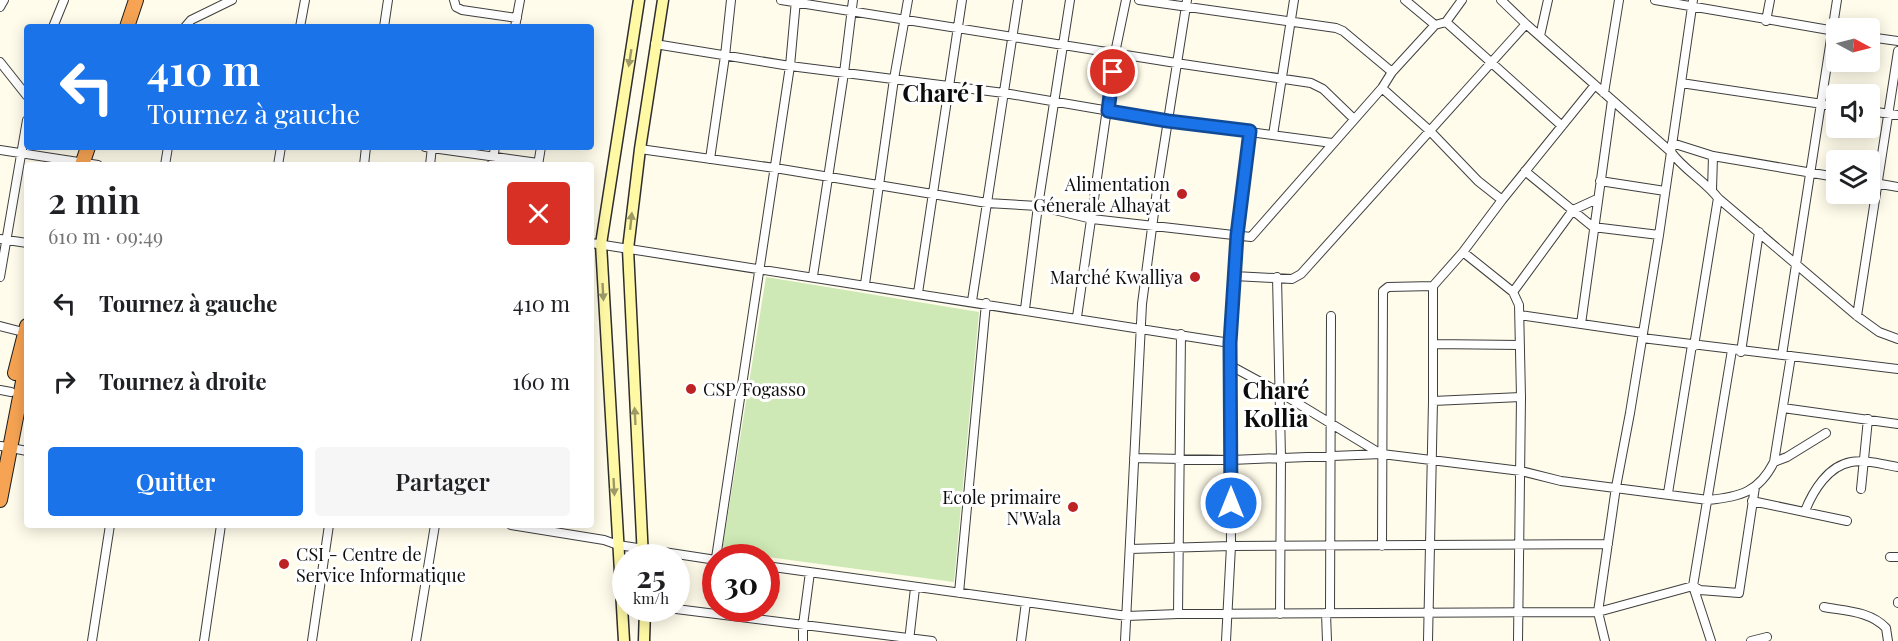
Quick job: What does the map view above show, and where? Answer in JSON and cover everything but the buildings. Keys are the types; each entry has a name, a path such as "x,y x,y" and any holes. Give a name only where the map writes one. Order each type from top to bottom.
{"highway":[{"path":"120,24 128,0"},
{"path":"128,24 136,0"},
{"path":"0,500 6,391 24,337"},
{"path":"3,448 24,372"}],"street":[{"path":"0,7 4,0"},
{"path":"54,24 64,0"},
{"path":"188,24 191,20 232,0"},
{"path":"301,24 305,0"},
{"path":"384,24 388,0"},
{"path":"454,0 456,7 462,10 517,18"},
{"path":"516,24 520,0"},
{"path":"618,544 596,244 639,0"},
{"path":"642,544 628,249 640,149 663,0"},
{"path":"710,159 731,0"},
{"path":"781,0 1317,85 1354,120"},
{"path":"813,276 853,0"},
{"path":"865,284 881,186 894,79 908,0"},
{"path":"918,293 962,0"},
{"path":"972,301 1018,0"},
{"path":"1025,309 1038,206 1070,0"},
{"path":"1077,317 1115,53 1126,0"},
{"path":"1139,0 1187,4 1291,20 1343,31 1392,72"},
{"path":"1273,135 1294,0"},
{"path":"1405,0 1435,25"},
{"path":"640,149 987,202 1038,206 1092,219 1251,237 1382,88 1392,72 1435,25 1446,22 1462,0"},
{"path":"1501,0 1612,100 1672,148 1683,168 1712,190 1718,198 1795,265 1879,332 1898,339"},
{"path":"1540,36 1548,0"},
{"path":"1604,93 1619,0"},
{"path":"1655,0 1693,3 1766,21 1826,30"},
{"path":"1766,21 1770,0"},
{"path":"1835,18 1837,0"},
{"path":"718,544 790,66 796,1"},
{"path":"1605,641 1598,612 1616,487 1659,235 1693,3"},
{"path":"1125,641 1140,327 1152,226 1187,4"},
{"path":"1446,22 1562,126"},
{"path":"1234,276 1292,279 1301,274 1526,24"},
{"path":"1880,39 1898,41"},
{"path":"655,44 790,66 1004,93 1168,121 1332,143"},
{"path":"1880,150 1898,51"},
{"path":"0,62 24,92"},
{"path":"1134,458 1231,460 1382,454 1521,471 1561,480 1708,500 1732,498 1755,487 1768,474 1774,462 1783,408 1795,265 1827,72"},
{"path":"1681,83 1826,105"},
{"path":"1428,641 1433,286 1463,252 1595,85"},
{"path":"1382,88 1430,131 1469,169 1478,181 1502,200"},
{"path":"1581,324 1612,100"},
{"path":"1880,113 1898,115"},
{"path":"1226,641 1231,546 1230,343 1237,235 1250,131"},
{"path":"0,278 3,240 24,136"},
{"path":"1672,148 1826,175"},
{"path":"0,150 68,162"},
{"path":"444,150 508,162"},
{"path":"1712,190 1713,156"},
{"path":"1525,171 1593,227 1659,235"},
{"path":"1600,181 1665,191"},
{"path":"1880,184 1898,187"},
{"path":"1668,493 1718,198"},
{"path":"1513,292 1573,210 1597,199"},
{"path":"1857,316 1870,204"},
{"path":"1741,351 1759,232"},
{"path":"3,240 24,243"},
{"path":"596,244 1077,317 1230,343"},
{"path":"1463,252 1513,292 1520,315 1521,471 1518,641"},
{"path":"1277,277 1281,457 1280,614"},
{"path":"1382,546 1383,291 1388,286 1433,286"},
{"path":"959,593 986,303"},
{"path":"1520,315 1581,324 1693,346 1898,369"},
{"path":"1327,641 1330,545 1331,316"},
{"path":"0,326 24,331"},
{"path":"1178,614 1181,334"},
{"path":"1433,344 1520,345"},
{"path":"1711,641 1693,586 1732,350"},
{"path":"1231,366 1382,454"},
{"path":"1433,400 1521,397"},
{"path":"1783,408 1898,424"},
{"path":"1861,489 1868,419"},
{"path":"1774,462 1787,457 1826,432"},
{"path":"3,448 24,451"},
{"path":"1805,511 1812,495 1826,476 1850,462 1898,467"},
{"path":"780,568 1127,616 1598,612 1693,586 1700,590 1739,593 1755,487"},
{"path":"1752,501 1847,521"},
{"path":"92,641 110,528"},
{"path":"204,641 221,528"},
{"path":"312,641 329,528"},
{"path":"416,641 435,528"},
{"path":"530,528 604,540 615,544"},
{"path":"1130,549 1231,546 1608,544"},
{"path":"803,641 810,572"},
{"path":"909,640 915,588"},
{"path":"1021,641 1026,602"},
{"path":"1824,607 1856,612 1875,619 1886,628 1888,641"},
{"path":"690,611 909,640 932,641"},
{"path":"623,622 624,641"},
{"path":"644,641 645,622"},
{"path":"1751,641 1767,637"}],"green space":[{"path":"766,277 979,312 954,582 780,559 780,544 723,544"}],"place":[{"name":"Alimentation Génerale Alhayat","path":"1182,194"},
{"name":"Marché Kwalliya","path":"1195,277"},
{"name":"CSP/Fogasso","path":"691,389"},
{"name":"Ecole primaire N'Wala","path":"1073,507"},
{"name":"CSI - Centre de Service Informatique","path":"284,564"}],"district":[{"name":"Charé I","path":"943,92"},
{"name":"Charé Kollia","path":"1276,403"}],"route":[{"path":"1113,72 1108,111 1250,131 1237,235 1230,343 1231,503"}]}
